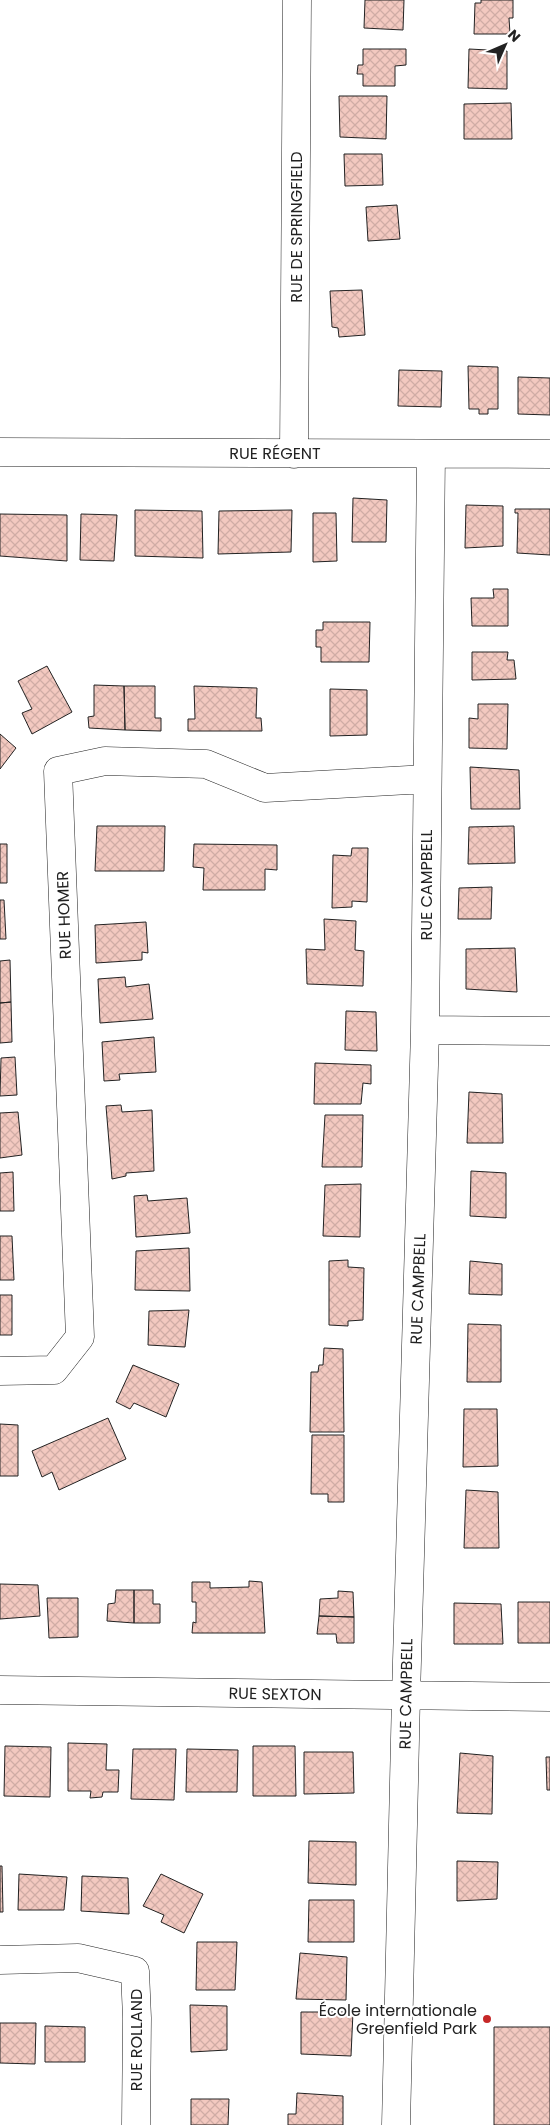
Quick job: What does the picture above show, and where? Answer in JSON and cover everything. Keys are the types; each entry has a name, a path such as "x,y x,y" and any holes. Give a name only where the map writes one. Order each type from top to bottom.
{"street":[{"name":"RUE DE SPRINGFIELD","path":"294,454 297,0"},
{"name":"RUE RÉGENT","path":"0,452 550,454"},
{"name":"RUE CAMPBELL","path":"396,2125 425,1030 431,454"},
{"name":"RUE HOMER","path":"0,1371 54,1370 80,1337 58,771 105,761 206,764 265,788 427,779"},
{"path":"425,1030 550,1031"},
{"name":"RUE SEXTON","path":"0,1690 550,1697"},
{"name":"RUE ROLLAND","path":"0,1960 78,1958 135,1971 137,2018 136,2125"}],"building":[{"path":"365,0 404,0 403,30 364,28"},
{"path":"481,0 513,0 513,18 509,18 510,34 474,34 475,3 481,3"},
{"path":"363,49 406,49 406,65 395,66 395,86 363,86 363,74 357,74 358,65 363,65"},
{"path":"469,49 507,51 507,89 468,88"},
{"path":"339,96 387,96 386,139 340,137"},
{"path":"511,103 512,139 464,139 464,104"},
{"path":"344,154 382,154 383,185 345,186"},
{"path":"397,205 400,239 368,241 366,207"},
{"path":"362,290 365,335 339,337 338,328 332,327 330,291"},
{"path":"468,366 498,367 498,409 488,409 488,414 479,414 479,409 469,409"},
{"path":"399,370 442,371 441,407 398,406"},
{"path":"518,377 550,378 550,415 518,414"},
{"path":"353,498 387,500 386,542 352,542"},
{"path":"466,505 503,506 503,546 465,548"},
{"path":"515,509 550,509 550,555 517,553 518,513 515,513"},
{"path":"135,510 202,511 203,558 135,556"},
{"path":"292,510 291,552 218,554 219,511"},
{"path":"313,513 336,513 337,561 313,562"},
{"path":"0,514 67,515 67,561 0,556"},
{"path":"81,514 117,515 114,561 80,560"},
{"path":"493,589 508,589 508,626 472,626 471,598 494,598"},
{"path":"323,622 370,622 369,662 321,662 321,647 316,647 316,630 323,630"},
{"path":"472,652 508,652 507,660 514,660 516,679 472,680"},
{"path":"47,666 72,712 32,734 22,713 32,709 18,681"},
{"path":"94,685 124,686 125,730 89,728 88,717 94,716"},
{"path":"124,686 155,686 155,718 161,718 161,731 125,730"},
{"path":"194,686 257,688 256,718 261,718 262,731 188,731 188,719 195,719"},
{"path":"330,689 367,690 367,735 330,736"},
{"path":"478,704 508,704 507,749 469,748 469,718 478,719"},
{"path":"0,734 16,748 0,769"},
{"path":"470,767 519,770 520,809 471,809"},
{"path":"97,826 165,826 164,871 95,871"},
{"path":"514,826 515,863 468,864 469,827"},
{"path":"0,844 7,844 7,883 0,883"},
{"path":"194,844 277,845 277,870 265,869 265,890 203,890 204,868 193,867"},
{"path":"352,848 368,848 367,902 352,901 352,907 332,908 333,855 351,856"},
{"path":"492,887 491,919 458,919 459,888"},
{"path":"0,900 4,900 6,939 0,939"},
{"path":"324,919 356,921 355,950 364,951 363,986 307,984 306,949 325,950"},
{"path":"146,922 148,953 142,952 142,960 96,963 95,925"},
{"path":"515,948 517,992 466,989 466,949"},
{"path":"10,960 11,1002 0,1003 0,961"},
{"path":"125,977 126,987 149,984 153,1019 100,1023 98,979"},
{"path":"11,1002 12,1042 0,1043 0,1003"},
{"path":"346,1011 376,1012 377,1051 345,1050"},
{"path":"154,1037 156,1072 119,1074 120,1080 104,1081 102,1042"},
{"path":"15,1057 17,1095 0,1096 1,1058"},
{"path":"315,1063 371,1065 371,1084 363,1083 361,1104 314,1104"},
{"path":"469,1092 502,1094 503,1143 467,1143"},
{"path":"121,1105 122,1112 152,1110 154,1171 126,1173 126,1176 112,1179 106,1106"},
{"path":"18,1112 22,1155 0,1158 0,1113"},
{"path":"325,1115 363,1115 362,1167 322,1167"},
{"path":"471,1171 506,1173 506,1218 470,1216"},
{"path":"13,1172 14,1211 0,1211 0,1173"},
{"path":"361,1184 360,1237 323,1236 325,1185"},
{"path":"147,1195 148,1201 187,1198 190,1233 136,1237 134,1196"},
{"path":"0,1236 12,1236 14,1280 0,1280"},
{"path":"189,1248 190,1291 135,1290 136,1251"},
{"path":"348,1260 348,1267 364,1268 363,1320 348,1321 348,1326 329,1325 329,1261"},
{"path":"470,1261 502,1264 502,1295 469,1294"},
{"path":"0,1295 12,1295 12,1335 0,1335"},
{"path":"189,1310 185,1347 148,1345 149,1311"},
{"path":"468,1324 501,1325 501,1382 467,1382"},
{"path":"324,1348 343,1349 344,1432 310,1432 311,1372 318,1372 319,1365 323,1365"},
{"path":"133,1365 179,1384 166,1417 134,1403 130,1409 116,1402"},
{"path":"464,1409 497,1409 498,1466 463,1467"},
{"path":"108,1418 126,1459 59,1490 52,1472 42,1477 32,1451"},
{"path":"0,1424 18,1425 18,1476 0,1476"},
{"path":"312,1435 344,1435 344,1502 328,1502 328,1494 311,1494"},
{"path":"466,1490 498,1492 499,1548 464,1548"},
{"path":"249,1581 262,1582 265,1633 192,1633 193,1622 196,1623 196,1602 192,1602 192,1582 210,1582 210,1588 249,1587"},
{"path":"0,1584 38,1585 40,1616 0,1619"},
{"path":"116,1590 134,1590 134,1623 107,1621 108,1604 115,1603"},
{"path":"134,1590 153,1590 153,1604 160,1604 160,1623 134,1623"},
{"path":"338,1591 353,1592 354,1617 319,1616 320,1599 338,1598"},
{"path":"47,1598 78,1598 78,1637 49,1638"},
{"path":"518,1602 550,1602 550,1643 518,1643"},
{"path":"454,1603 501,1604 503,1644 454,1644"},
{"path":"319,1616 354,1617 354,1643 337,1643 336,1634 317,1634"},
{"path":"68,1743 107,1744 106,1770 119,1770 118,1792 103,1792 102,1797 90,1798 91,1791 68,1791"},
{"path":"5,1746 51,1747 50,1797 4,1796"},
{"path":"253,1746 295,1746 296,1796 253,1796"},
{"path":"133,1749 176,1749 174,1800 131,1799"},
{"path":"187,1749 238,1750 237,1792 186,1792"},
{"path":"304,1752 353,1752 354,1793 304,1794"},
{"path":"460,1753 493,1756 492,1814 457,1813"},
{"path":"546,1757 550,1757 550,1790 547,1790"},
{"path":"309,1841 356,1842 356,1885 308,1883"},
{"path":"457,1861 498,1862 497,1899 457,1901"},
{"path":"0,1866 2,1866 3,1912 0,1912"},
{"path":"19,1874 67,1877 64,1910 18,1910"},
{"path":"161,1874 203,1894 184,1933 161,1922 164,1915 143,1906"},
{"path":"82,1876 128,1878 129,1914 81,1911"},
{"path":"309,1900 354,1900 354,1942 308,1942"},
{"path":"197,1942 237,1942 235,1990 196,1990"},
{"path":"300,1953 347,1957 346,2000 296,1999"},
{"path":"190,2005 227,2006 227,2050 191,2052"},
{"path":"301,2012 353,2012 351,2056 301,2054"},
{"path":"0,2023 36,2023 35,2064 0,2063"},
{"path":"45,2026 85,2027 85,2062 45,2062"},
{"path":"494,2027 550,2027 550,2125 494,2125"},
{"path":"297,2093 343,2096 343,2125 288,2125 288,2114 296,2114"},
{"path":"191,2099 229,2099 228,2125 191,2125"}],"place":[{"name":"École internationale Greenfield Park","path":"487,2019"}]}
